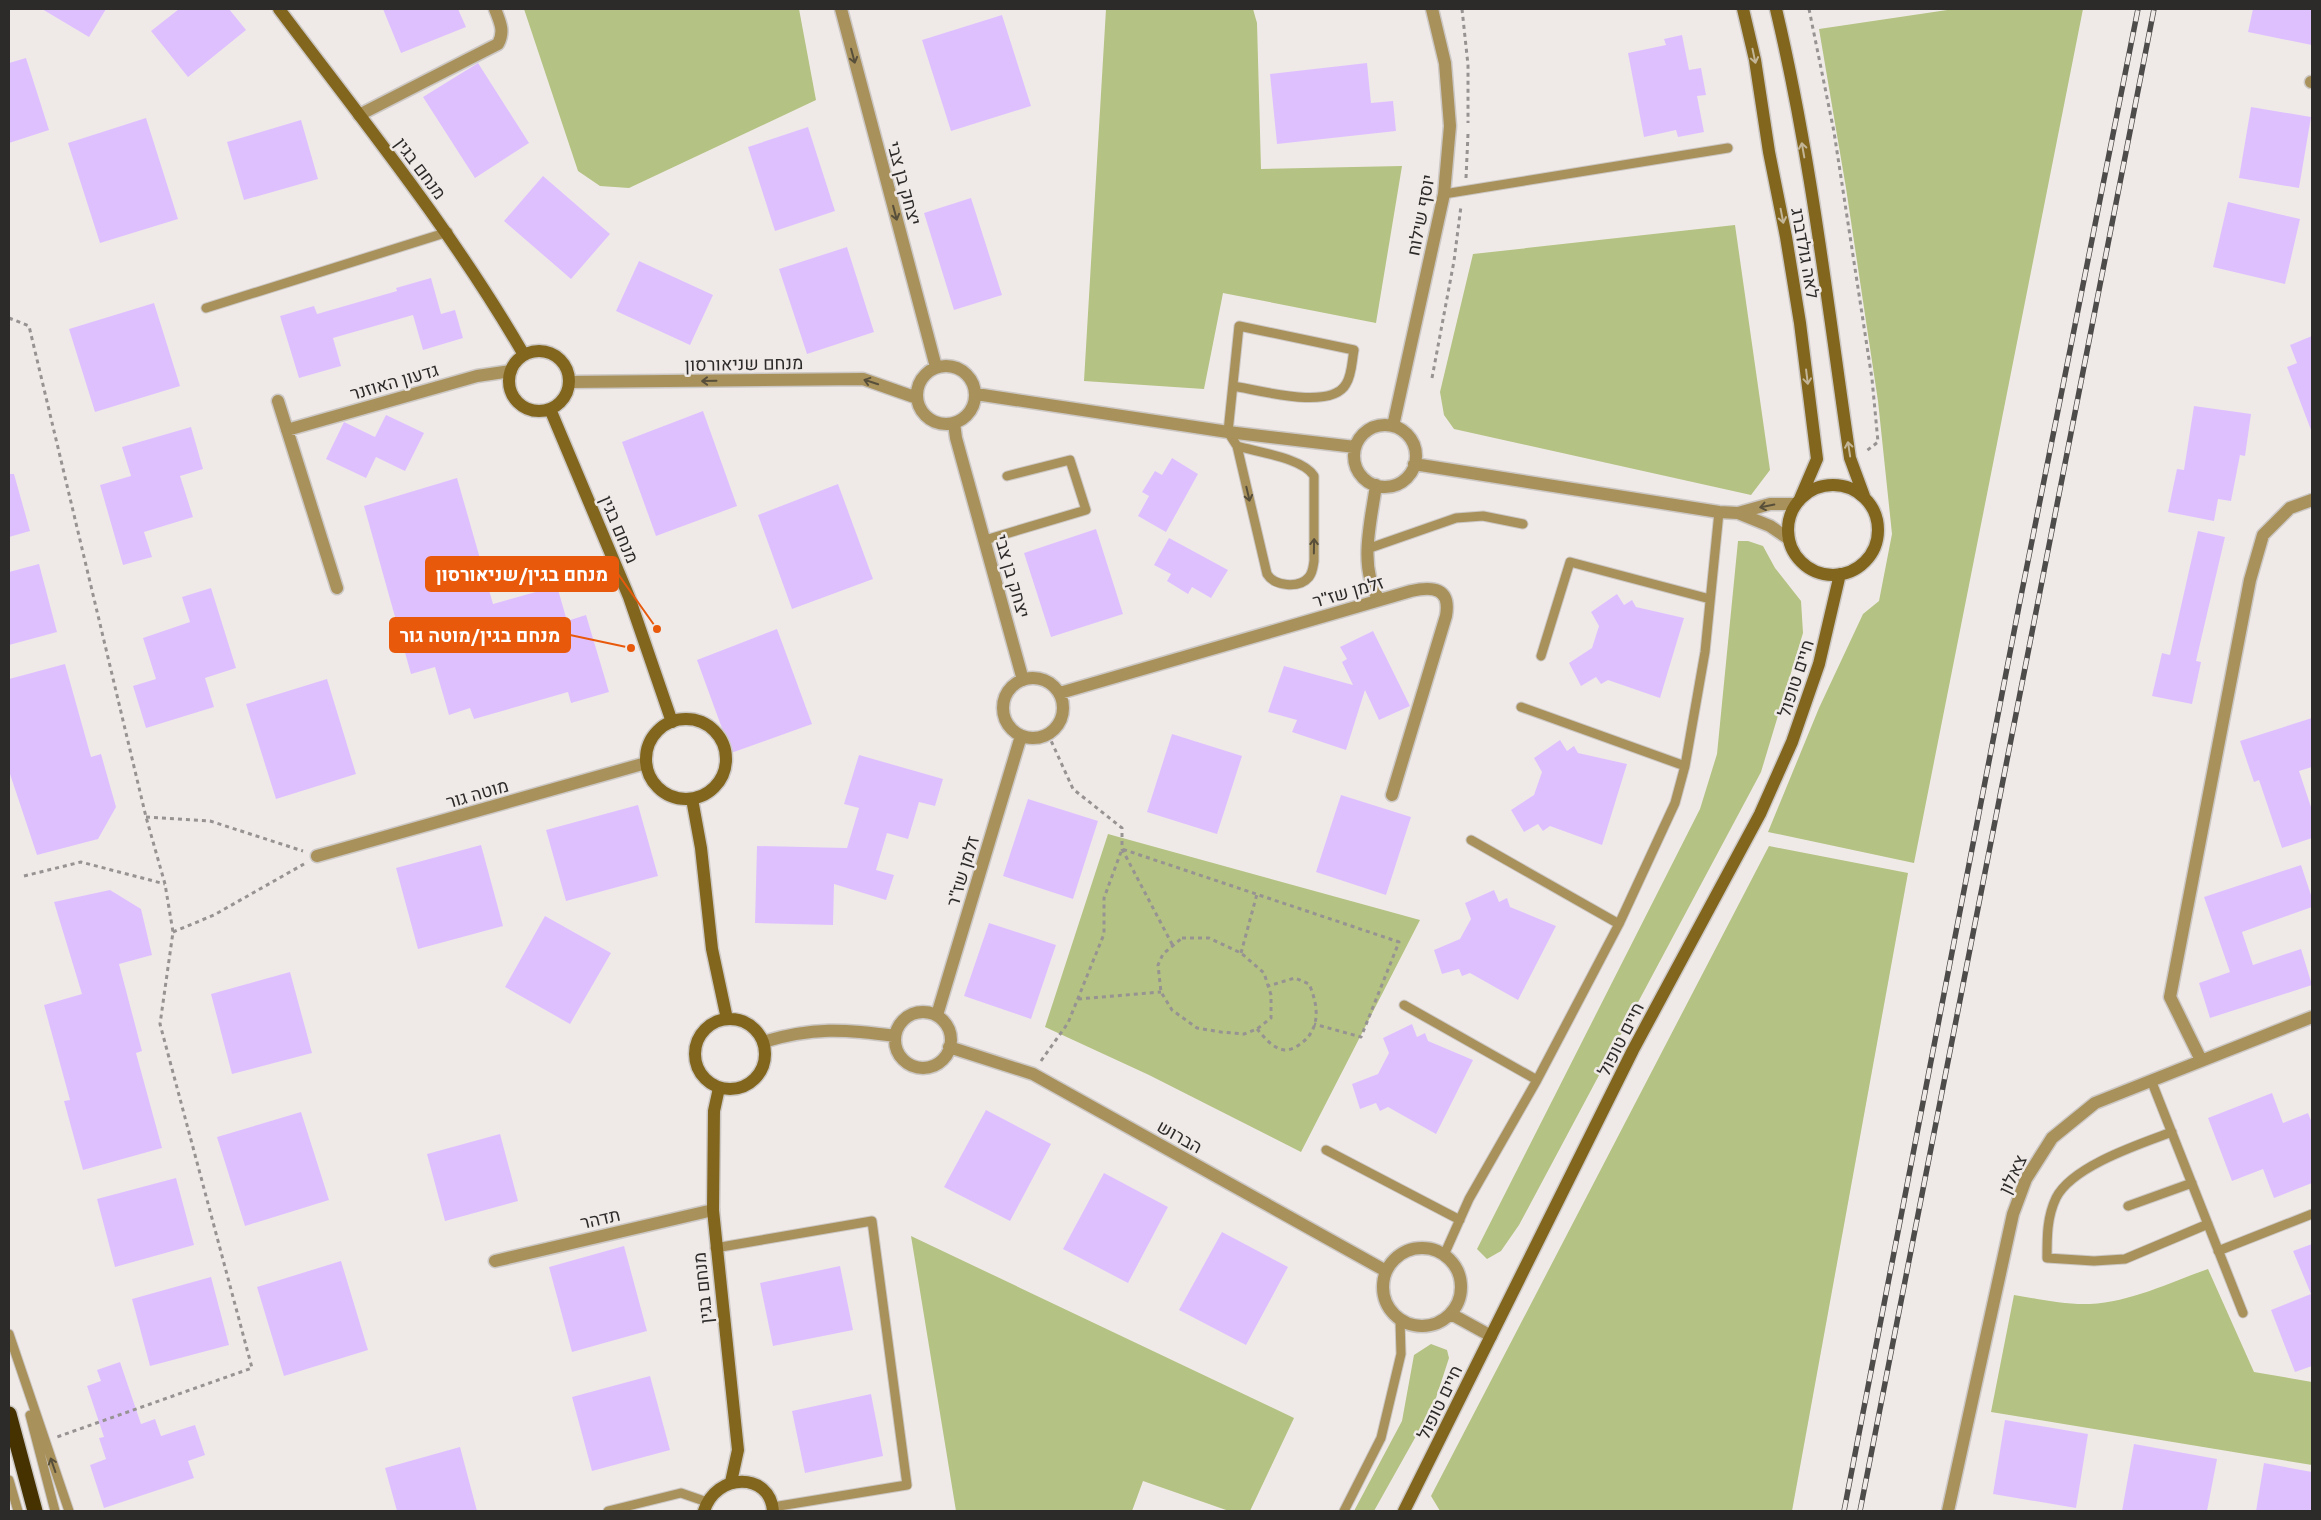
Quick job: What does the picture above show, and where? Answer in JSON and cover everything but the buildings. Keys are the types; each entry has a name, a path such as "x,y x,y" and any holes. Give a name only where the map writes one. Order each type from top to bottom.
{"highway":[{"path":"9,1414 35,1511"}],"street":[{"name":"מנחם בגין","path":"279,9 448,232 497,308 524,355"},
{"path":"359,115 498,44 503,35 495,9"},
{"name":"יצחק בן צבי","path":"841,9 936,367"},
{"name":"יוסף שילוח","path":"1393,426 1444,194 1450,126 1445,63 1432,9"},
{"name":"לאה גולדברג","path":"1743,9 1756,60 1770,152 1786,237 1800,323 1817,459 1797,502"},
{"name":"לאה גולדברג","path":"1776,9 1787,54 1850,458 1864,496"},
{"path":"538,351 548,353 564,365 568,382 565,395 559,403 550,409 537,411 527,409 518,403 512,395 509,385 511,371 524,355 538,351"},
{"path":"946,365 956,367 965,372 972,380 976,394 974,404 969,413 954,423 944,424 926,416 920,408 917,398 922,378 936,367 946,365"},
{"name":"גדעון האוזנר","path":"288,430 477,376 511,371"},
{"name":"מנחם שניאורסון","path":"568,382 863,379 917,398"},
{"path":"976,394 1228,432 1355,447"},
{"path":"278,401 337,588"},
{"name":"מנחם בגין","path":"550,409 629,597 672,722"},
{"name":"יצחק בן צבי","path":"954,423 956,438 1023,680"},
{"path":"1384,425 1393,426 1406,433 1412,440 1415,450 1414,464 1410,473 1400,482 1385,487 1376,486 1364,478 1358,471 1354,462 1355,447 1362,435 1370,429 1384,425"},
{"path":"1414,464 1719,512 1738,513 1770,504 1797,502"},
{"path":"1838,485 1852,488 1864,496 1873,507 1878,521 1876,542 1866,561 1854,570 1840,574 1829,575 1808,567 1792,550 1789,539 1789,521 1797,502 1810,491 1823,486 1838,485"},
{"path":"1376,486 1367,549 1371,580 1379,600"},
{"path":"2201,1060 2170,997 2250,580 2263,535 2290,508 2312,500"},
{"path":"1738,513 1770,526 1789,539"},
{"name":"חיים טופול","path":"1404,1511 1633,1050 1760,814 1792,742 1819,664 1840,574"},
{"name":"זלמן שז\"ר","path":"1060,694 1379,600 1428,589 1440,592 1444,595 1448,604 1446,616 1392,795"},
{"path":"1034,678 1044,680 1060,694 1064,708 1057,728 1048,734 1031,738 1021,736 1012,730 1003,712 1004,701 1008,692 1023,680 1034,678"},
{"path":"692,718 706,723 717,732 724,744 727,756 725,770 719,783 709,793 692,799 678,799 664,794 654,784 646,764 646,749 652,736 662,726 672,722 678,719 692,718"},
{"name":"זלמן שז\"ר","path":"937,1015 1021,736"},
{"name":"מוטה גור","path":"318,856 646,764"},
{"path":"692,799 701,848 712,950 727,1019"},
{"path":"916,1012 927,1012 937,1015 944,1021 951,1039 942,1061 934,1066 920,1068 910,1065 902,1059 897,1051 895,1036 900,1023 907,1016 916,1012"},
{"name":"צאלון","path":"1948,1511 2013,1214 2026,1179 2052,1138 2095,1103 2312,1017"},
{"path":"727,1019 739,1020 750,1025 759,1034 763,1042 765,1057 762,1069 755,1080 744,1087 732,1090 719,1088 708,1083 700,1075 695,1064 694,1051 697,1039 704,1029 715,1022 727,1019"},
{"path":"763,1042 802,1032 830,1030 895,1036"},
{"name":"הברוש","path":"949,1047 1033,1074 1386,1270"},
{"name":"מנחם בגין","path":"719,1088 714,1111 713,1210 715,1248 738,1450 731,1482"},
{"name":"תדהר","path":"496,1261 713,1210"},
{"path":"1427,1248 1444,1254 1456,1268 1461,1286 1458,1304 1451,1314 1435,1324 1423,1327 1410,1325 1400,1320 1391,1312 1383,1295 1382,1282 1386,1270 1397,1256 1408,1250 1427,1248"},
{"path":"1451,1314 1491,1336"},
{"path":"705,1507 713,1493 731,1482 747,1483 762,1490 773,1509"}],"lane":[{"path":"1444,194 1728,148"},
{"path":"206,308 448,232"},
{"path":"1233,386 1313,399 1330,396 1340,392 1348,382 1354,350 1239,326 1228,432 1237,446 1267,574 1279,584 1305,580 1311,574 1314,562 1314,476 1310,471 1297,463 1237,446"},
{"path":"985,540 1086,510 1070,460 1006,476"},
{"path":"1444,1254 1469,1199 1537,1080 1619,924 1675,802 1685,766 1705,652 1719,512"},
{"path":"1367,549 1456,518 1483,516 1523,524"},
{"path":"1541,656 1570,562 1710,599"},
{"path":"1521,707 1685,766"},
{"path":"1471,840 1619,924"},
{"path":"1404,1005 1537,1080"},
{"path":"2151,1080 2243,1313"},
{"path":"2172,1132 2102,1160 2075,1178 2057,1196 2048,1224 2047,1258 2094,1261 2125,1259 2208,1224"},
{"path":"1326,1150 1460,1220"},
{"path":"2128,1206 2192,1183"},
{"path":"2218,1251 2312,1214"},
{"path":"715,1248 872,1221 907,1485 773,1509"},
{"path":"1344,1511 1381,1438 1401,1354 1400,1320"},
{"path":"9,1334 55,1511"},
{"path":"12,1347 69,1511"},
{"path":"9,1480 18,1511"},
{"path":"608,1511 681,1494 705,1507"}],"path":[{"path":"1809,9 1834,132 1872,379 1878,442 1865,453"},
{"path":"9,318 29,326 146,817 165,884 173,932 160,1024 252,1368 45,1442"},
{"path":"1033,1074 1068,1024 1104,934 1104,898 1122,849 1122,828 1073,789 1048,734"},
{"path":"146,817 210,821 318,856"},
{"path":"1122,849 1399,942 1361,1037 1314,1024"},
{"path":"1122,849 1173,946"},
{"path":"173,932 214,915 318,856"},
{"path":"24,876 81,862 165,884"},
{"path":"1241,953 1258,894"},
{"path":"1182,938 1210,938 1241,953 1264,973 1271,995 1271,1018 1257,1029 1244,1034 1197,1028 1172,1010 1161,992 1158,965 1163,954 1182,938"},
{"path":"1257,1029 1269,1043 1284,1050 1296,1047 1311,1035 1317,1015 1316,998 1309,984 1296,978 1268,986"},
{"path":"1078,999 1161,992"}],"green space":[{"path":"524,9 799,9 816,100 629,188 600,186 578,171"},
{"path":"1106,9 1253,9 1257,23 1261,169 1402,166 1376,323 1223,293 1204,389 1084,381"},
{"path":"1954,9 2083,9 1914,863 1768,832 1819,708 1863,614 1879,601 1892,534 1878,401 1846,188 1819,29"},
{"path":"1735,225 1770,470 1751,495 1454,429 1444,415 1440,392 1473,254"},
{"path":"1738,541 1748,541 1763,546 1775,568 1801,601 1803,633 1761,772 1519,1225 1501,1251 1487,1259 1477,1249 1700,809 1717,754"},
{"path":"1108,834 1420,920 1301,1152 1149,1075 1045,1027"},
{"path":"1769,846 1908,873 1792,1511 1440,1511 1431,1496"},
{"path":"911,1236 1294,1418 1250,1511 1229,1511 1143,1481 1132,1511 956,1511"},
{"path":"2208,1269 2254,1372 2312,1382 2312,1465 1991,1412 2014,1295 2071,1304 2090,1304 2121,1300"},
{"path":"1431,1344 1447,1350 1449,1358 1434,1404 1374,1511 1354,1511 1402,1421 1414,1355"}],"railway":[{"path":"1844,1511 2019,606 2138,9"},
{"path":"1860,1511 2154,9"}],"place":[{"name":"מנחם בגין/שניאורסון","path":"657,629"},
{"name":"מנחם בגין/מוטה גור","path":"631,648"}]}
